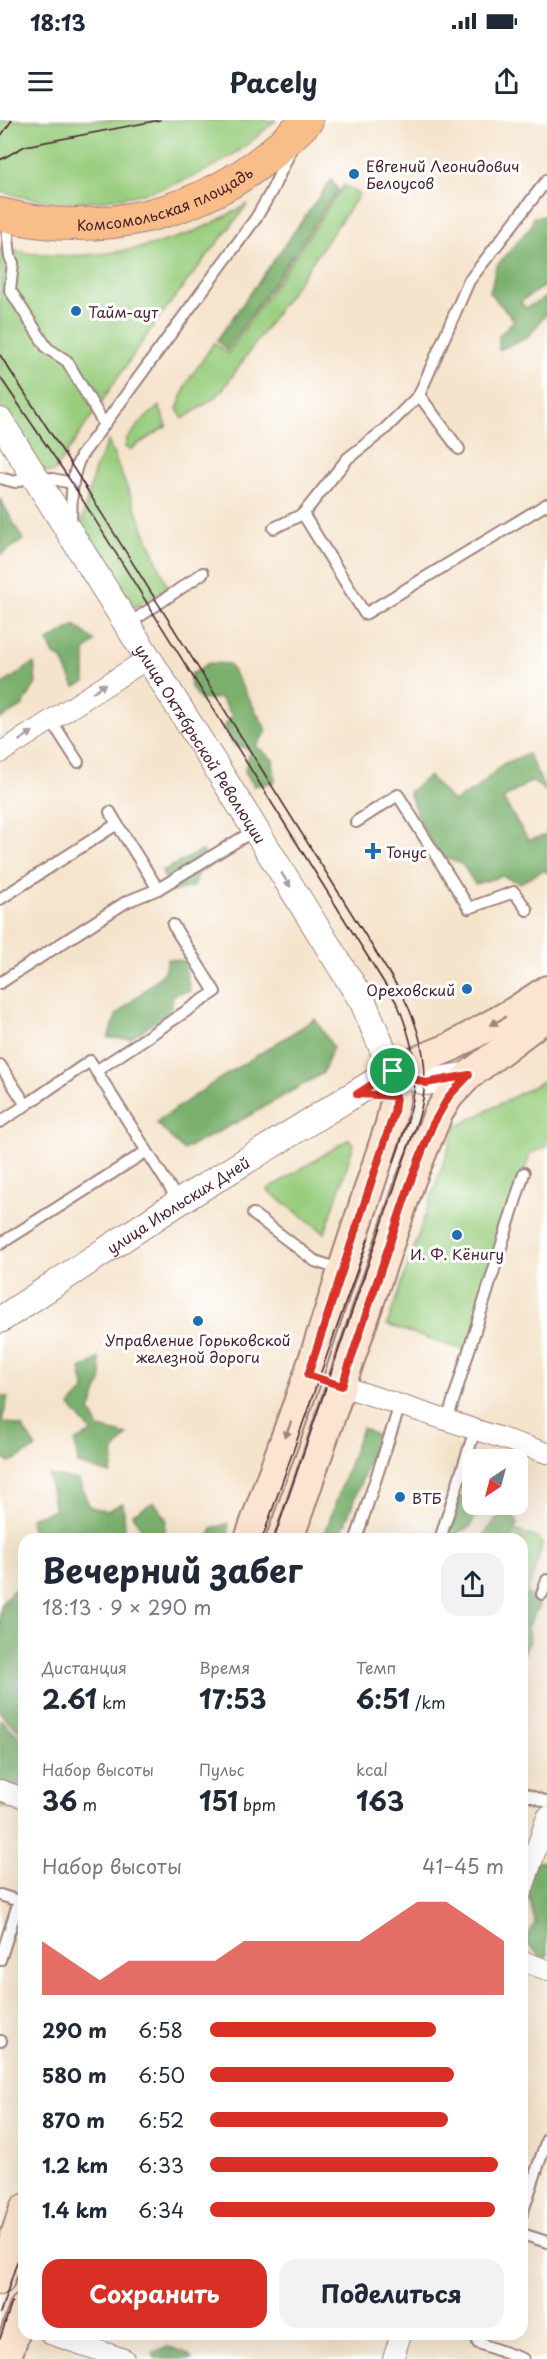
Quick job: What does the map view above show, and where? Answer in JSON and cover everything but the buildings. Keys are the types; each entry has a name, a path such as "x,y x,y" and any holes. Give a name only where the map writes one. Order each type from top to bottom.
{"main road":[{"name":"Комсомольская площадь","path":"3,215 79,223 112,222 155,215 197,201 231,183 265,160 305,122"},
{"path":"271,1533 252,1530 308,1375 390,1124 394,1084 547,990"},
{"path":"291,1533 411,1180 432,1126 449,1096 469,1075 547,1016"},
{"path":"343,1270 377,1282"},
{"path":"308,1375 342,1386"},
{"path":"0,2280 18,2227"},
{"path":"6,2359 17,2319"}],"street":[{"name":"улица Октябрьской Революции","path":"0,422 363,1002 394,1084"},
{"path":"0,753 147,659"},
{"path":"394,1084 426,1083 469,1075"},
{"name":"улица Июльских Дней","path":"0,1320 179,1202 357,1094 394,1084"},
{"path":"342,1386 547,1453"},
{"path":"0,1790 18,1796"},
{"path":"528,1873 547,1817"},
{"path":"528,1963 547,1970"},
{"path":"68,2340 124,2359"},
{"path":"393,2359 399,2340"}],"lane":[{"path":"71,535 72,483 74,469 81,456 256,218 272,192 305,122"},
{"path":"274,528 303,514 348,458 384,430 419,395 469,281 547,180"},
{"path":"3,215 13,263 10,290 47,348 67,361 104,424"},
{"path":"419,395 459,449"},
{"path":"0,478 15,482 33,476 72,483"},
{"path":"303,514 365,614 547,504"},
{"path":"127,625 203,573"},
{"path":"51,720 78,762"},
{"path":"356,822 398,795 469,908 514,892 526,910"},
{"path":"110,812 158,889"},
{"path":"0,899 117,824"},
{"path":"0,983 126,902 158,889 255,830"},
{"path":"96,1071 215,992 173,925"},
{"path":"0,1122 90,1061 179,1202"},
{"path":"0,1065 26,1105"},
{"path":"0,1244 147,1151"},
{"path":"447,1420 524,1173"},
{"path":"254,1214 315,1260 343,1270"},
{"path":"358,1533 400,1405"},
{"path":"442,1533 475,1430"},
{"path":"542,1594 547,1580"},
{"path":"528,1795 547,1802"},
{"path":"0,1895 18,1901"},
{"path":"0,1960 18,1904"},
{"path":"528,2201 543,2167 547,2139"},
{"path":"528,2236 547,2242"},
{"path":"479,2340 478,2343 523,2359"}],"green space":[{"path":"0,120 276,120 237,152 183,181 122,198 60,202 0,191"},
{"path":"331,180 338,190 227,350 217,340"},
{"path":"344,185 359,195 224,388 216,397 183,419 177,409 188,381 214,343 228,353"},
{"path":"248,204 157,320 54,472 42,472 0,405 0,248 69,256 138,248 191,233"},
{"path":"547,216 547,284 520,302 526,308 547,297 547,313 529,336 499,350 499,336 514,320 490,293 496,267 532,225 533,217"},
{"path":"159,406 167,426 129,450 125,447 127,439 140,423"},
{"path":"108,441 168,588 130,610 79,532 95,469"},
{"path":"0,498 23,540 0,555"},
{"path":"75,625 95,641 85,651 85,682 75,687 61,658 54,655 48,641"},
{"path":"34,663 36,683 22,707 0,719 0,686"},
{"path":"209,663 229,664 267,731 256,746 273,760 275,782 254,786 245,771 250,749 234,745 223,728 232,715 220,698 200,700 191,687 190,675"},
{"path":"528,754 546,791 531,781 503,799 528,840 545,836 547,833 547,873 544,870 520,883 502,876 475,884 462,864 440,856 420,823 409,792 429,776 453,802 476,789 503,764"},
{"path":"202,851 211,865 198,873 194,886 170,892 162,871"},
{"path":"168,959 184,961 190,991 174,994 169,1012 130,1039 108,1038 117,1014 163,974"},
{"path":"315,1019 333,1047 323,1073 245,1118 183,1150 156,1122 221,1078"},
{"path":"547,1079 547,1146 530,1154 470,1352 387,1325 456,1127"},
{"path":"349,1139 354,1144 325,1233 267,1190"},
{"path":"99,1358 102,1378 90,1411 99,1428 127,1435 114,1451 111,1474 78,1464 75,1442 92,1432 70,1406 85,1390 80,1370"},
{"path":"0,1396 8,1397 2,1421 22,1427 36,1448 9,1463 0,1454 3,1436 0,1435"},
{"path":"362,1428 379,1436 341,1533 325,1533"},
{"path":"48,1475 78,1480 90,1507 107,1511 123,1503 125,1528 118,1533 32,1533 30,1518 55,1510"},
{"path":"462,1496 462,1515 476,1515 470,1527 458,1533 441,1533 456,1501"},
{"path":"154,1502 166,1518 165,1533 142,1533 133,1514"},
{"path":"499,1515 513,1515 518,1524 513,1533 485,1533"},
{"path":"228,1523 229,1533 211,1533 212,1529"},
{"path":"507,1528 522,1533 503,1533"},
{"path":"528,1535 538,1538 542,1545 528,1590"},
{"path":"18,1586 18,1730 0,1713 0,1612 2,1603"},
{"path":"528,1595 539,1606 528,1625"},
{"path":"0,1719 18,1735 18,1806 11,1808 0,1806"},
{"path":"547,1861 547,1957 541,1957 528,1945 528,1936 535,1923 528,1893 528,1879 535,1862"},
{"path":"167,2346 188,2354 192,2359 155,2359 153,2353"}],"tram line":[{"path":"0,137 12,120"},
{"path":"0,160 25,146 160,120"},
{"path":"0,355 74,469 402,994 420,1038 425,1084 419,1116 276,1533"},
{"path":"0,377 72,483 398,1005 412,1049 415,1084 408,1119 394,1162"},
{"path":"264,1533 368,1239"},
{"path":"0,2313 18,2259"},
{"path":"0,2339 12,2302"}],"place":[{"name":"Евгений Леонидович Белоусов","path":"354,174"},
{"name":"Тайм-аут","path":"76,311"},
{"name":"Тонус","path":"373,851"},
{"name":"Ореховский","path":"467,989"},
{"name":"И. Ф. Кёнигу","path":"457,1235"},
{"name":"Управление Горьковской железной дороги","path":"198,1321"},
{"name":"ВТБ","path":"400,1497"}],"route":[{"path":"393,1071 426,1083 469,1075 449,1096 432,1126 411,1180 342,1386 308,1375 394,1113 396,1096 357,1094 393,1071"}]}
